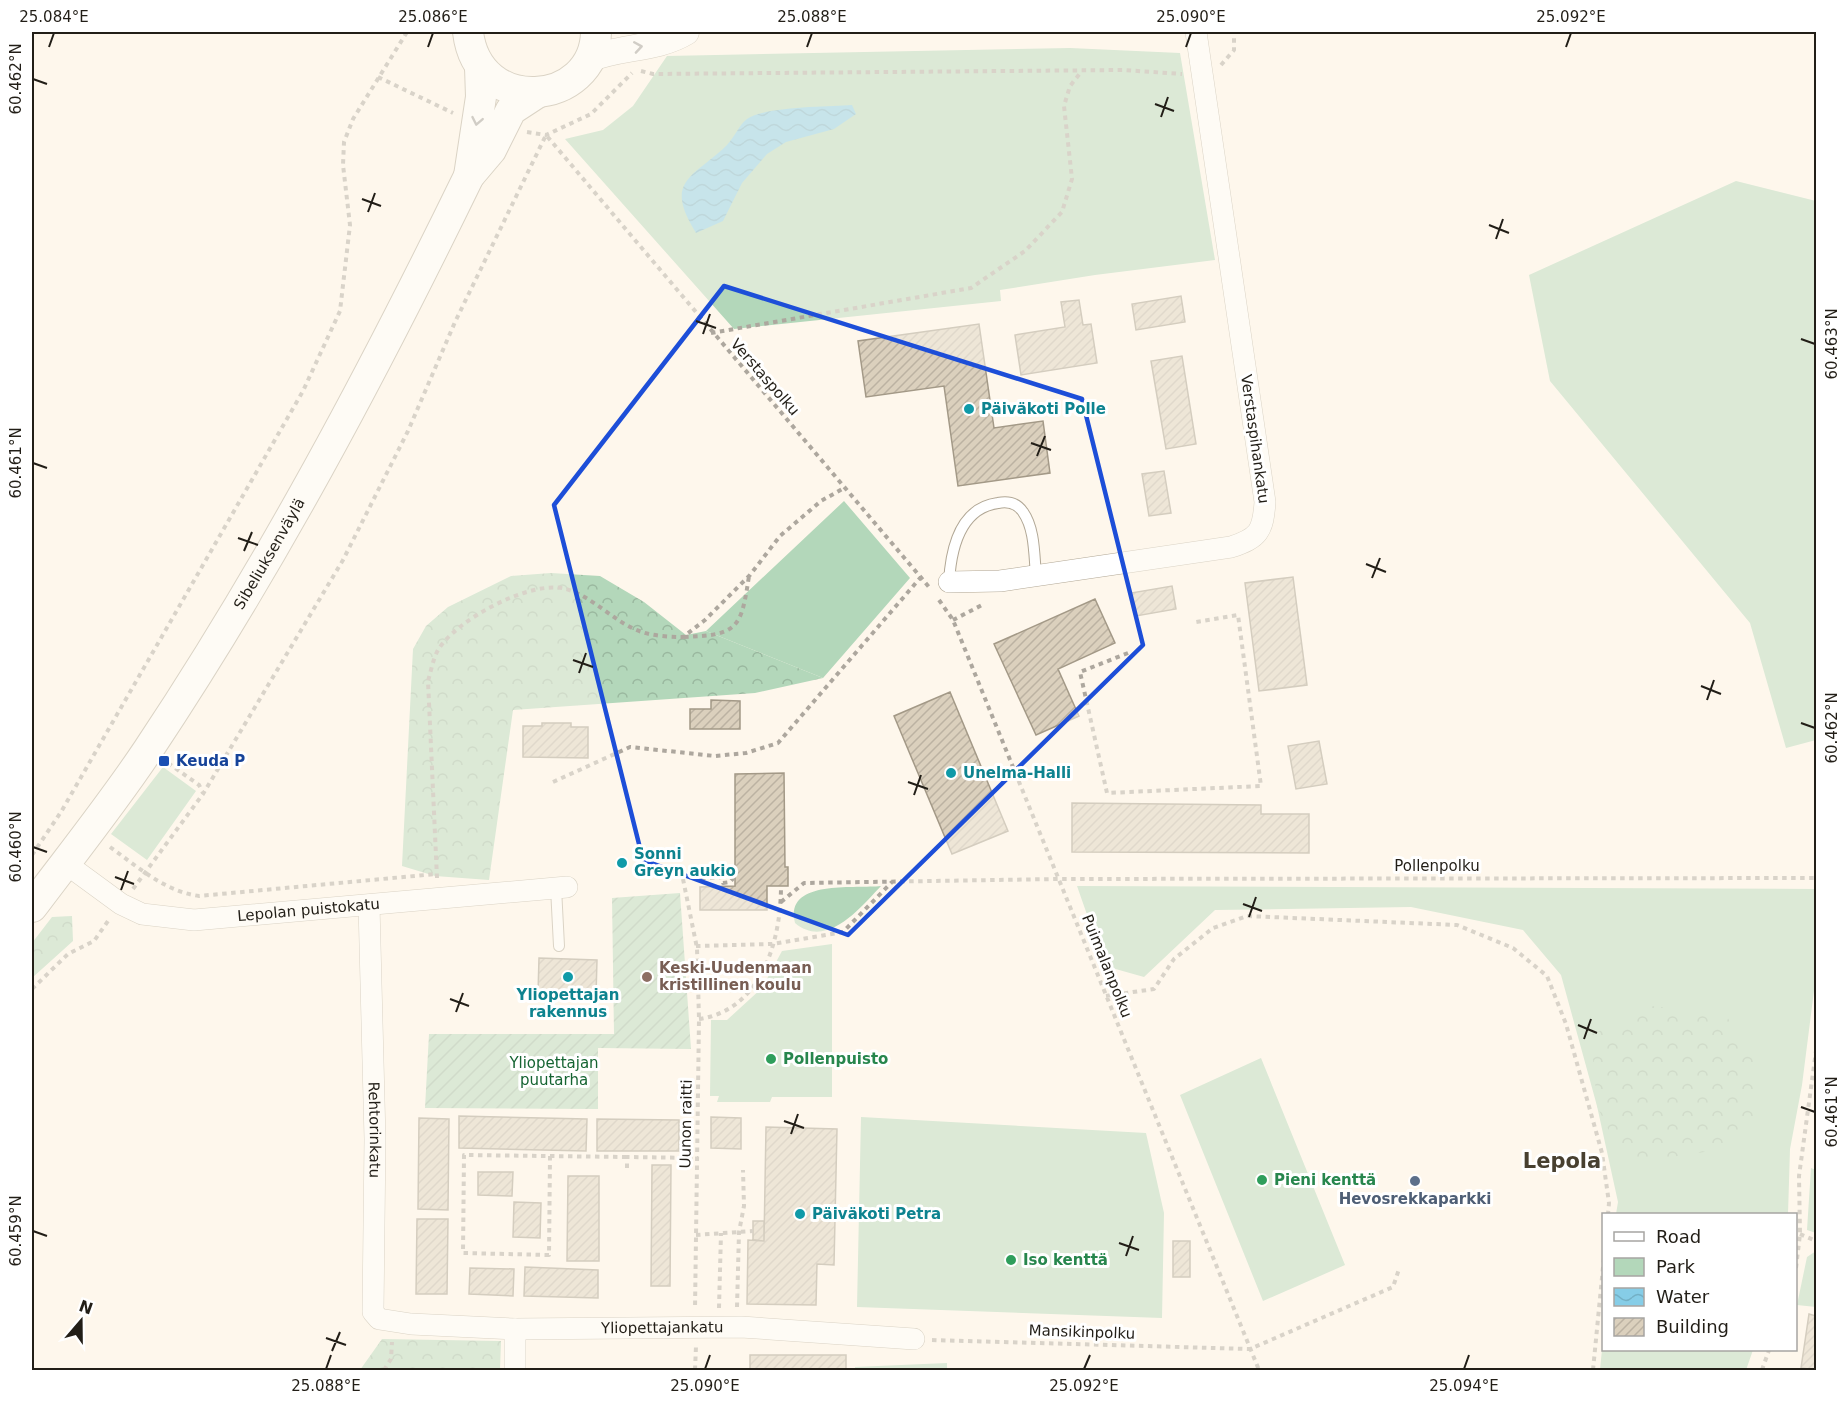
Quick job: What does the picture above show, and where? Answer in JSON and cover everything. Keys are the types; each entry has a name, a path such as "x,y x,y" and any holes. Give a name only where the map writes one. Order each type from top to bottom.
{"main road":[{"path":"468,32 470,47 480,67 495,82 515,91 537,93"},
{"name":"Sibeliuksenväylä","path":"32,907 147,751 254,581 352,409 469,176 491,150 512,110 537,93 558,87 576,76 592,45"},
{"name":"Sibeliuksenväylä","path":"469,176 482,97 480,67"}],"street":[{"path":"592,45 609,51 672,40 685,32 704,32"},
{"name":"Verstaspihankatu","path":"949,582 1000,581 1231,547 1248,542 1256,535 1263,522 1265,502 1196,32"},
{"name":"Lepolan puistokatu","path":"65,863 121,904 142,914 194,920 561,888"},
{"name":"Rehtorinkatu","path":"369,905 375,1139 373,1312 379,1319 402,1322"},
{"name":"Yliopettajankatu","path":"402,1322 515,1329 728,1327 914,1339"},
{"path":"515,1329 515,1371"}],"lane":[{"path":"949,582 953,546 962,527 980,507 1005,502 1023,511 1032,532 1036,575"},
{"path":"559,946 561,888"}],"path":[{"path":"32,855 61,812 297,401 340,311 350,225 342,165 344,142 353,119 407,32"},
{"path":"634,70 653,74 1123,70 1202,76"},
{"path":"711,333 971,288 1025,251 1062,212 1072,179 1064,106 1070,86 1082,71"},
{"name":"Verstaspolku","path":"203,794 343,560 408,431 455,322 546,135 711,333 921,577"},
{"path":"683,637 705,620 750,575 780,536 820,501 844,488"},
{"path":"88,831 159,882 187,894 200,896 436,874 428,681 438,650 457,629 508,598 564,588 593,602 640,632 683,637 708,636 733,629 741,619 750,575"},
{"path":"553,782 630,747 714,756 746,753 778,743 921,577"},
{"name":"Puimalanpolku","path":"921,577 953,620 1259,1371"},
{"path":"1128,654 1080,672 1107,794 1261,786 1238,615 1196,622"},
{"path":"32,988 68,954 94,941 203,794 199,785 164,761"},
{"path":"701,878 722,877"},
{"name":"Pollenpolku","path":"781,902 804,883 1058,879 1816,878"},
{"name":"Uunon raitti","path":"683,879 696,946 699,1019 695,1371"},
{"path":"696,946 772,944 843,932 892,882"},
{"path":"699,1019 722,1012 745,996 764,973 781,902 781,886"},
{"path":"1106,996 1154,989 1174,959 1205,934 1213,928 1247,916 1457,925 1513,948 1547,976 1566,1024 1602,1153 1609,1203 1608,1213"},
{"path":"1797,1260 1800,1234 1799,1176 1816,1050"},
{"path":"550,1156 549,1255 463,1253 464,1155 550,1156 698,1158"},
{"path":"627,1157 627,1168"},
{"path":"728,1327 744,1206 743,1170"},
{"path":"696,1235 753,1231"},
{"path":"721,1233 728,1327"},
{"path":"1800,1234 1816,1241"},
{"path":"1250,1349 1393,1287 1399,1269"},
{"path":"1593,1371 1602,1278"},
{"path":"384,1371 391,1359 402,1322"},
{"name":"Mansikinpolku","path":"914,1339 1250,1349"},
{"path":"1762,1371 1769,1351"}],"highlighted area":[{"path":"724,286 1082,399 1143,645 848,935 643,860 554,505"}],"green space":[{"path":"1070,48 1180,53 1215,260 1000,290 1001,301 734,329 565,139 603,130 633,106 667,56"},
{"path":"1736,181 1816,201 1816,740 1786,748 1750,623 1550,381 1529,275"},
{"path":"844,501 910,578 823,678 706,631"},
{"path":"551,573 600,576 644,602 686,635 706,631 823,678 755,693 513,710 489,880 435,876 402,866 413,649 426,626 448,607 511,576"},
{"path":"163,767 196,791 147,860 111,834"},
{"path":"881,886 853,914 831,929 819,932 807,930 795,923 794,909 800,899 810,893 839,887"},
{"path":"1077,886 1816,889 1816,975 1802,1085 1790,1149 1788,1213 1616,1213 1618,1202 1597,1106 1561,975 1523,930 1411,907 1215,910 1144,977 1105,966"},
{"name":"Yliopettajan puutarha","path":"680,893 691,1049 598,1048 598,1109 425,1108 429,1034 614,1034 612,898"},
{"path":"72,916 73,941 32,978 32,943 52,917"},
{"name":"Pollenpuisto","path":"832,944 832,1097 772,1097 770,1102 717,1102 719,1096 710,1096 711,1020 727,1020 762,988 782,951"},
{"path":"1651,1006 1725,1014 1754,1058 1755,1121 1737,1147 1625,1164 1597,1106 1591,1035"},
{"name":"Pieni kenttä","path":"1261,1058 1345,1265 1263,1301 1180,1095"},
{"name":"Iso kenttä","path":"861,1117 1146,1133 1164,1213 1162,1318 857,1307"},
{"path":"1811,1168 1816,1170 1816,1233 1807,1230"},
{"path":"1816,1251 1816,1307 1797,1305 1807,1257"},
{"path":"382,1339 501,1341 500,1370 360,1370"},
{"path":"1602,1349 1753,1351 1746,1370 1600,1370"},
{"path":"947,1363 947,1370 855,1370 855,1367"}],"water":[{"path":"852,105 856,114 834,129 786,142 767,154 742,183 723,221 696,233 682,202 682,191 686,182 727,145 747,119 782,109"}],"building":[{"path":"1181,296 1185,322 1136,330 1132,304"},
{"path":"1079,300 1083,325 1091,324 1097,363 1021,375 1015,335 1065,327 1061,302"},
{"name":"Päiväkoti Polle","path":"979,324 994,428 1043,421 1050,473 958,486 944,386 866,397 858,341"},
{"path":"1182,356 1196,444 1166,449 1151,361"},
{"path":"1164,471 1171,513 1149,516 1142,474"},
{"path":"1293,577 1307,685 1259,691 1245,583"},
{"path":"1172,586 1176,609 1136,616 1131,593"},
{"path":"1095,599 1115,643 1058,669 1079,716 1036,735 994,644"},
{"name":"Unelma-Halli","path":"950,692 1008,831 952,854 894,716"},
{"path":"711,700 740,701 740,729 690,729 690,709 711,709"},
{"path":"542,723 571,723 571,727 588,727 588,758 523,757 523,726 542,726"},
{"path":"1319,741 1327,784 1296,789 1288,746"},
{"path":"784,773 785,867 788,867 788,886 767,886 767,910 700,910 700,887 735,886 735,774"},
{"path":"1072,803 1261,805 1261,814 1309,814 1309,853 1072,852"},
{"name":"Yliopettajan rakennus","path":"539,958 597,960 596,995 538,993"},
{"path":"459,1116 587,1119 586,1151 459,1148"},
{"path":"711,1117 741,1118 741,1149 711,1148"},
{"path":"419,1118 449,1119 448,1210 418,1209"},
{"path":"597,1119 679,1120 679,1151 597,1151"},
{"name":"Päiväkoti Petra","path":"766,1127 837,1129 834,1265 817,1264 816,1305 747,1304 748,1240 764,1241"},
{"path":"652,1165 671,1165 670,1286 651,1286"},
{"path":"478,1172 513,1172 512,1196 478,1195"},
{"path":"568,1176 599,1176 599,1261 567,1261"},
{"path":"514,1202 541,1203 540,1238 513,1237"},
{"path":"417,1219 448,1219 447,1294 416,1294"},
{"path":"753,1221 764,1221 764,1241 753,1240"},
{"path":"1173,1241 1190,1241 1190,1277 1173,1277"},
{"path":"525,1267 598,1270 598,1298 524,1296"},
{"path":"470,1268 514,1269 513,1296 469,1294"},
{"path":"1809,1314 1816,1316 1816,1370 1801,1368"},
{"path":"750,1355 846,1355 846,1370 750,1370"}],"place":[{"name":"Päiväkoti Polle","path":"969,409"},
{"name":"Keuda P","path":"164,761"},
{"name":"Unelma-Halli","path":"951,773"},
{"name":"Sonni Greyn aukio","path":"622,863"},
{"name":"Yliopettajan rakennus","path":"568,977"},
{"name":"Keski-Uudenmaan kristillinen koulu","path":"647,977"},
{"name":"Pollenpuisto","path":"771,1059"},
{"name":"Pieni kenttä","path":"1262,1180"},
{"name":"Hevosrekkaparkki","path":"1415,1181"},
{"name":"Päiväkoti Petra","path":"800,1214"},
{"name":"Iso kenttä","path":"1011,1260"}],"district":[{"name":"Lepola","path":"1562,1161"}]}
